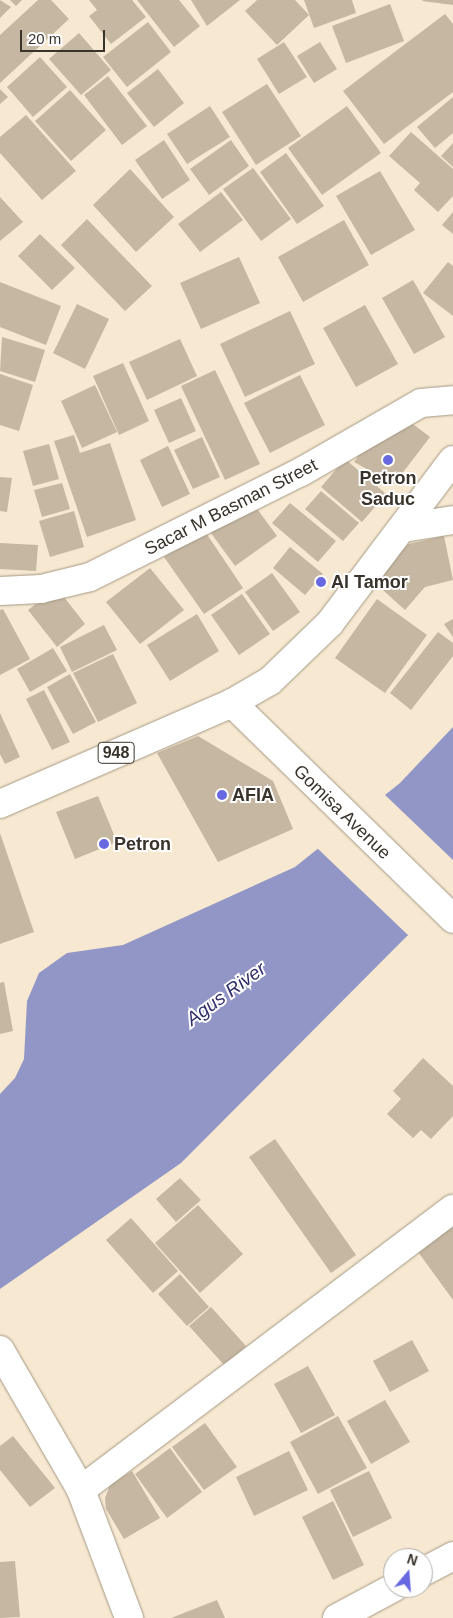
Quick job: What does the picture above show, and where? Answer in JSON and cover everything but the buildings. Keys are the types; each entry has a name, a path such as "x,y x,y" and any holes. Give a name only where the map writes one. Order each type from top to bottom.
{"main road":[{"name":"Sacar M Basman Street","path":"0,590 41,589 90,576 301,472 421,403 453,400"},
{"path":"232,703 301,656 403,528 453,460"},
{"path":"403,528 453,520"},
{"name":"Gomisa Avenue","path":"232,703 326,798 453,919"},
{"name":"948","path":"0,804 232,703"},
{"path":"81,1490 453,1209"},
{"path":"2,1354 81,1490 130,1618"},
{"path":"433,1567 453,1556"},
{"path":"337,1618 383,1593"}],"water":[{"name":"Agus River","path":"453,727 453,906 407,936 181,1163 0,1289 0,1094 15,1078 24,1059 27,1001 39,973 67,953 123,945 295,867 400,783"}],"pier":[{"path":"383,793 453,860 453,909 410,937 316,847"}],"place":[{"name":"Petron Saduc","path":"388,460"},
{"name":"Al Tamor","path":"321,582"},
{"name":"AFIA","path":"222,795"},
{"name":"Petron","path":"104,844"}]}
